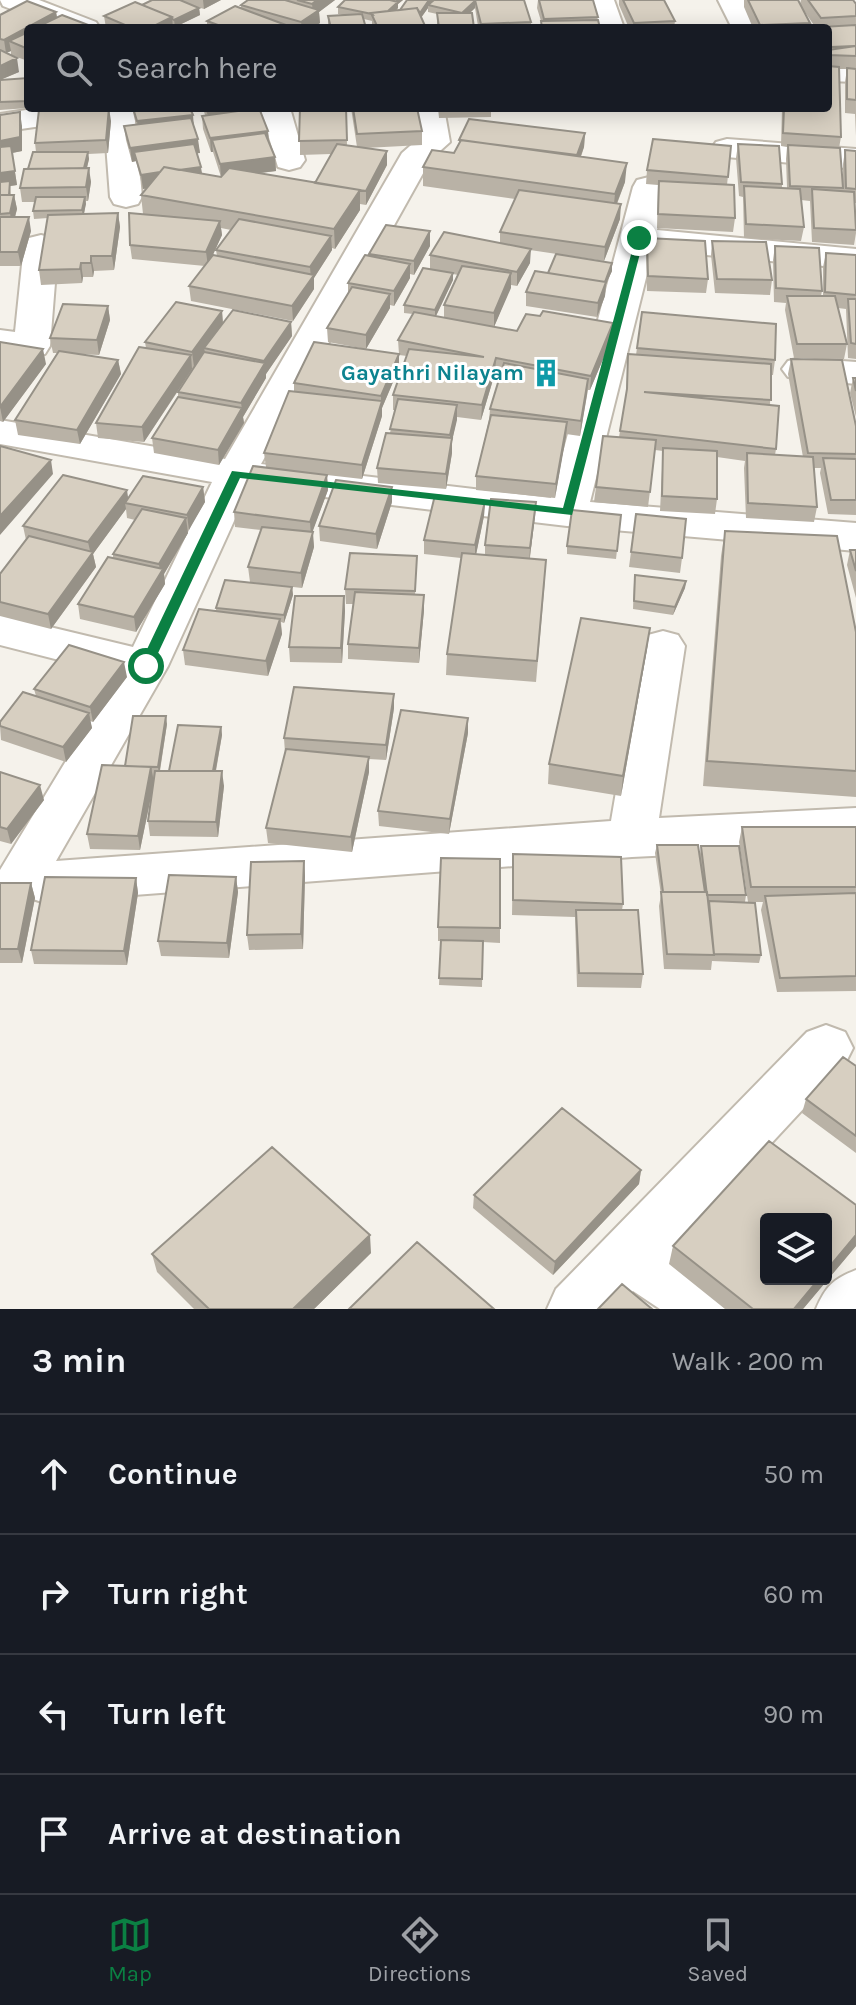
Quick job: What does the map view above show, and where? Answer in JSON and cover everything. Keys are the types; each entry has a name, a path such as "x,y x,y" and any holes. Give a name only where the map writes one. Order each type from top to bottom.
{"street":[{"path":"600,0 609,24"},
{"path":"732,0 744,24"},
{"path":"0,20 27,2 77,24"},
{"path":"832,72 856,73"},
{"path":"0,123 76,112"},
{"path":"119,112 126,197"},
{"path":"276,112 289,160"},
{"path":"9,881 146,666 236,474 418,153 434,142 430,112"},
{"path":"727,149 856,159"},
{"path":"567,513 639,238 649,187"},
{"path":"639,238 856,259"},
{"path":"0,341 32,346 41,245"},
{"path":"801,369 856,373"},
{"path":"0,432 236,474 567,513 842,551"},
{"path":"759,545 842,551"},
{"path":"0,630 146,666"},
{"path":"632,838 663,646"},
{"path":"9,881 632,838 856,827"},
{"path":"577,1309 826,1048"},
{"path":"629,1255 711,1309"},
{"path":"846,1309 856,1298"}],"building":[{"path":"152,0 180,0 199,8 174,20 142,5"},
{"path":"248,0 285,0 319,10 301,22 241,5"},
{"path":"345,0 398,2 388,11 372,14 338,7"},
{"path":"407,0 429,0 420,13 417,8 400,10"},
{"path":"434,0 476,0 462,13 428,5"},
{"path":"475,0 524,0 531,22 481,24"},
{"path":"539,0 593,0 598,17 544,19"},
{"path":"623,0 664,0 675,21 634,23"},
{"path":"748,0 798,0 810,23 785,24 760,24"},
{"path":"808,0 853,0 856,16 821,18"},
{"path":"27,1 56,12 34,24 24,24 24,29 4,40 0,39 0,15"},
{"path":"135,2 172,17 158,24 123,24 104,16"},
{"path":"235,6 283,24 215,24 207,21"},
{"path":"417,8 424,24 376,24 371,13"},
{"path":"437,13 472,13 473,24 438,24"},
{"path":"362,14 365,24 330,24 328,16"},
{"path":"62,15 86,24 43,24"},
{"path":"598,20 599,24 541,24 541,21"},
{"path":"856,25 856,46 832,47 832,26"},
{"path":"24,34 24,47 9,41"},
{"path":"856,46 856,56 832,55 832,49"},
{"path":"0,50 17,58 0,66"},
{"path":"832,66 839,67 841,137 783,133 784,112 832,112"},
{"path":"847,68 856,69 856,100 847,99"},
{"path":"24,78 24,101 0,102 0,80"},
{"path":"20,112 20,137 0,141 0,115"},
{"path":"39,112 109,112 106,140 35,143"},
{"path":"134,112 192,112 193,115 137,121"},
{"path":"261,112 268,131 210,138 202,116"},
{"path":"300,112 346,112 347,140 299,141"},
{"path":"354,112 418,112 422,131 357,134"},
{"path":"191,118 198,139 130,148 124,126"},
{"path":"469,119 585,133 577,155 459,140"},
{"path":"265,133 275,157 220,164 212,140"},
{"path":"653,139 731,146 728,177 647,170"},
{"path":"461,140 627,163 615,194 423,167 432,150 454,153"},
{"path":"194,144 201,167 179,170 164,167 160,172 141,175 134,152"},
{"path":"337,144 387,151 366,191 315,183"},
{"path":"738,144 779,146 782,184 741,182"},
{"path":"788,145 840,148 843,188 790,186"},
{"path":"11,146 15,171 0,173 0,147"},
{"path":"845,150 856,151 856,189 846,188"},
{"path":"33,152 88,152 84,168 28,169"},
{"path":"164,167 221,177 229,168 360,190 334,229 141,195"},
{"path":"89,168 86,187 20,188 24,169"},
{"path":"10,181 9,195 0,195 0,182"},
{"path":"659,181 734,185 735,218 658,214"},
{"path":"744,186 800,189 804,227 746,224"},
{"path":"812,189 854,192 856,230 814,228"},
{"path":"519,190 621,204 605,247 500,232"},
{"path":"0,195 14,195 10,213 0,214"},
{"path":"36,197 85,197 82,210 33,211"},
{"path":"118,213 112,256 91,256 91,263 81,263 80,269 39,270 48,215"},
{"path":"129,213 220,221 206,252 130,245"},
{"path":"0,217 29,217 18,252 0,252"},
{"path":"239,219 331,236 310,267 216,250"},
{"path":"386,225 430,231 414,261 369,254"},
{"path":"444,232 531,249 517,272 430,255"},
{"path":"647,238 705,241 708,279 648,276"},
{"path":"712,241 766,242 772,280 717,279"},
{"path":"775,246 819,248 822,291 776,288"},
{"path":"826,253 856,255 856,295 825,292"},
{"path":"556,254 612,263 605,282 548,273"},
{"path":"213,255 314,275 292,306 189,286"},
{"path":"365,255 410,264 394,291 348,283"},
{"path":"462,266 511,273 494,313 444,305"},
{"path":"423,268 453,273 435,310 404,305"},
{"path":"535,271 606,282 598,303 526,292"},
{"path":"352,287 390,294 366,335 327,328"},
{"path":"787,296 835,296 847,344 797,344"},
{"path":"848,299 856,299 856,344 851,343"},
{"path":"176,302 222,311 192,352 145,342"},
{"path":"63,304 108,306 97,340 50,338"},
{"path":"233,310 291,322 264,361 204,348"},
{"path":"543,311 613,323 591,376 496,358 482,405 393,395 409,349 484,357 398,340 414,312 517,331 526,314 540,316"},
{"path":"642,312 776,324 775,360 637,348"},
{"path":"0,342 43,349 0,407"},
{"path":"314,342 399,354 381,396 294,383"},
{"path":"139,347 191,355 142,427 96,423"},
{"path":"59,351 118,360 77,430 15,420"},
{"path":"204,352 265,363 241,403 178,392"},
{"path":"628,354 771,364 771,400 644,392 779,406 776,449 620,431 627,389"},
{"path":"791,359 842,360 856,426 856,454 808,453"},
{"path":"504,363 588,379 581,421 490,409"},
{"path":"289,391 382,401 362,465 264,453"},
{"path":"178,397 242,408 218,450 152,438"},
{"path":"398,399 457,405 450,435 390,429"},
{"path":"491,415 567,422 556,484 476,476"},
{"path":"386,433 452,438 446,474 377,468"},
{"path":"603,436 656,440 650,492 596,487"},
{"path":"0,446 51,460 0,516"},
{"path":"663,448 717,451 717,499 662,496"},
{"path":"747,453 813,457 817,507 748,503"},
{"path":"823,458 856,459 856,500 831,500"},
{"path":"253,466 327,475 310,522 234,512"},
{"path":"63,475 127,490 88,542 23,526"},
{"path":"143,476 203,487 187,515 125,503"},
{"path":"336,480 392,487 376,534 319,526"},
{"path":"435,495 485,501 475,545 424,540"},
{"path":"491,499 536,502 530,548 485,545"},
{"path":"142,509 186,518 159,564 113,554"},
{"path":"572,510 621,515 617,551 567,546"},
{"path":"636,514 686,519 682,558 631,552"},
{"path":"262,527 313,532 301,573 248,567"},
{"path":"725,531 837,536 856,632 856,771 707,761"},
{"path":"29,536 93,552 48,614 0,602 0,574"},
{"path":"850,550 856,550 856,571"},
{"path":"350,553 417,556 415,591 345,589"},
{"path":"462,553 546,560 537,661 447,654"},
{"path":"108,557 163,569 134,617 78,604"},
{"path":"635,575 686,581 675,607 634,601"},
{"path":"225,580 292,587 284,615 216,608"},
{"path":"355,592 424,595 419,648 348,644"},
{"path":"295,596 344,596 341,648 289,647"},
{"path":"199,609 280,619 266,661 183,650"},
{"path":"581,618 650,628 623,776 549,764"},
{"path":"69,645 124,662 90,707 34,689"},
{"path":"294,687 394,694 386,745 284,738"},
{"path":"23,692 89,713 63,747 0,726"},
{"path":"401,710 468,718 450,819 378,811"},
{"path":"133,716 166,716 158,767 125,766"},
{"path":"178,725 221,727 213,771 169,771"},
{"path":"286,749 369,757 351,837 266,828"},
{"path":"102,765 151,767 138,836 87,834"},
{"path":"155,771 222,771 216,822 148,821"},
{"path":"0,772 40,785 7,829 0,827"},
{"path":"742,827 856,827 856,887 751,887"},
{"path":"657,845 698,845 705,892 663,892"},
{"path":"701,846 739,846 746,895 707,895"},
{"path":"513,854 621,857 623,904 513,900"},
{"path":"441,858 500,859 500,928 438,927"},
{"path":"304,861 301,934 247,935 251,862"},
{"path":"169,875 236,877 227,943 158,941"},
{"path":"45,877 136,878 124,951 31,950"},
{"path":"0,883 31,883 18,949 0,949"},
{"path":"661,892 707,892 714,955 667,954"},
{"path":"856,893 856,976 780,978 765,896"},
{"path":"709,901 755,903 761,955 714,954"},
{"path":"576,910 638,910 643,974 579,973"},
{"path":"441,940 483,941 482,979 439,978"},
{"path":"843,1057 856,1066 856,1136 806,1099"},
{"path":"562,1108 641,1170 555,1262 474,1195"},
{"path":"769,1141 856,1205 856,1235 832,1264 832,1213 760,1213 760,1285 814,1285 794,1309 753,1309 673,1246"},
{"path":"272,1147 370,1235 293,1309 209,1309 152,1254"},
{"path":"417,1242 494,1309 349,1309"},
{"path":"622,1284 652,1309 598,1309"}],"place":[{"name":"Gayathri Nilayam","path":"546,373"}],"route":[{"path":"146,666 236,474 567,513 639,238"}]}
